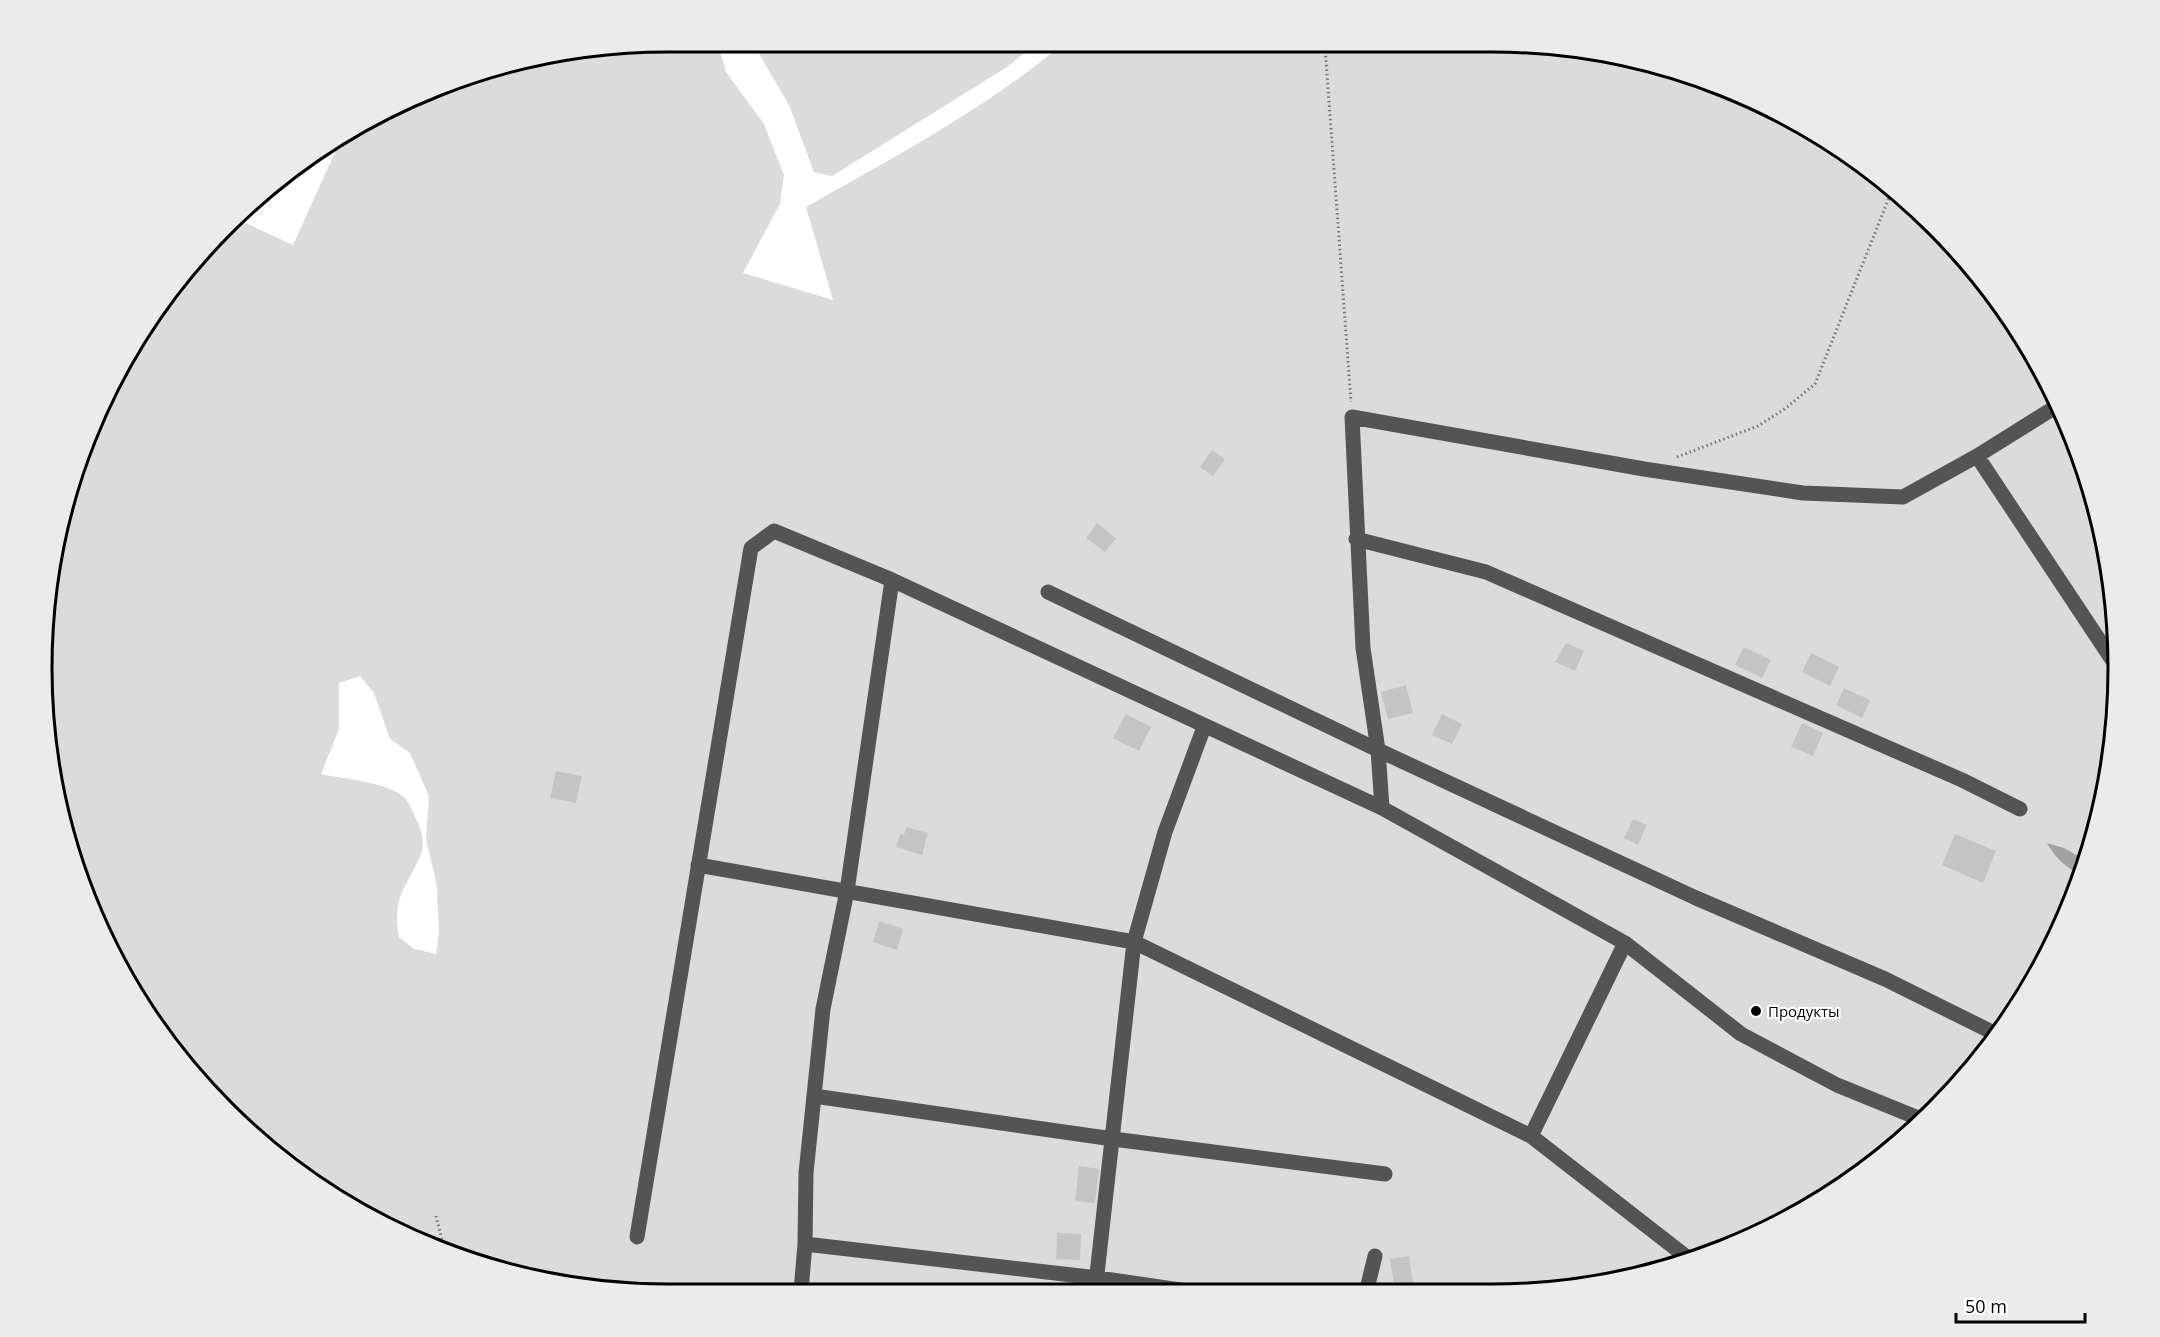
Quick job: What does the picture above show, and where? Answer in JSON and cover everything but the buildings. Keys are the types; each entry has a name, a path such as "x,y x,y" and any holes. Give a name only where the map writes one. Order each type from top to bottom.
{"street":[{"path":"1382,808 1378,750 1363,648 1356,539 1352,417 1644,469 1803,494 1903,497 1977,456 2050,410"},
{"path":"1977,456 2107,652"},
{"path":"637,1237 751,548 774,531 892,580 1382,808 1625,943 1741,1034 1837,1085 1914,1116"},
{"path":"1356,539 1486,572 1962,780 2020,809"},
{"path":"802,1284 806,1244 806,1173 823,1009 847,891 892,580"},
{"path":"1048,592 1378,750 1696,898 1885,979 1989,1031"},
{"path":"1096,1284 1134,942 1166,832 1204,727"},
{"path":"698,865 1134,942 1531,1136 1683,1254"},
{"path":"1531,1136 1625,943"},
{"path":"814,1096 1113,1139 1385,1174"},
{"path":"806,1244 1089,1284"},
{"path":"1368,1284 1375,1256"}],"path":[{"path":"1325,52 1352,417"},
{"path":"1675,457 1758,426 1786,408 1815,384 1889,198"},
{"path":"436,1216 442,1242"}],"shaded area":[{"path":"668,52 720,52 726,72 764,124 784,175 780,204 743,273 833,300 806,207 968,113 1053,52 1492,52 1532,54 1612,64 1690,85 1727,99 1800,135 1834,156 1898,205 1955,262 1980,294 2004,326 2044,396 2061,433 2087,509 2096,548 2106,628 2108,668 2102,749 2096,789 2075,867 2044,941 2004,1011 1955,1075 1898,1132 1834,1181 1764,1221 1727,1238 1651,1264 1572,1279 1492,1284 668,1284 628,1283 548,1273 470,1252 396,1221 326,1181 262,1132 205,1075 156,1011 116,941 85,867 64,789 54,709 52,668 54,628 64,548 73,509 99,433 135,360 156,326 205,262 233,233 244,222 293,245 336,150 396,116 470,85 548,64 588,58","holes":["360,676 374,693 390,739 410,753 429,796 426,839 437,886 439,933 436,954 414,949 399,937 397,923 399,902 423,847 419,827 407,801 388,788 321,774 339,729 339,683"]},
{"path":"758,52 1026,52 1007,67 832,176 814,172 789,105"},
{"path":"2047,843 2064,848 2078,856 2074,871 2061,862"}],"place":[{"name":"Продукты","path":"1756,1011"}]}
